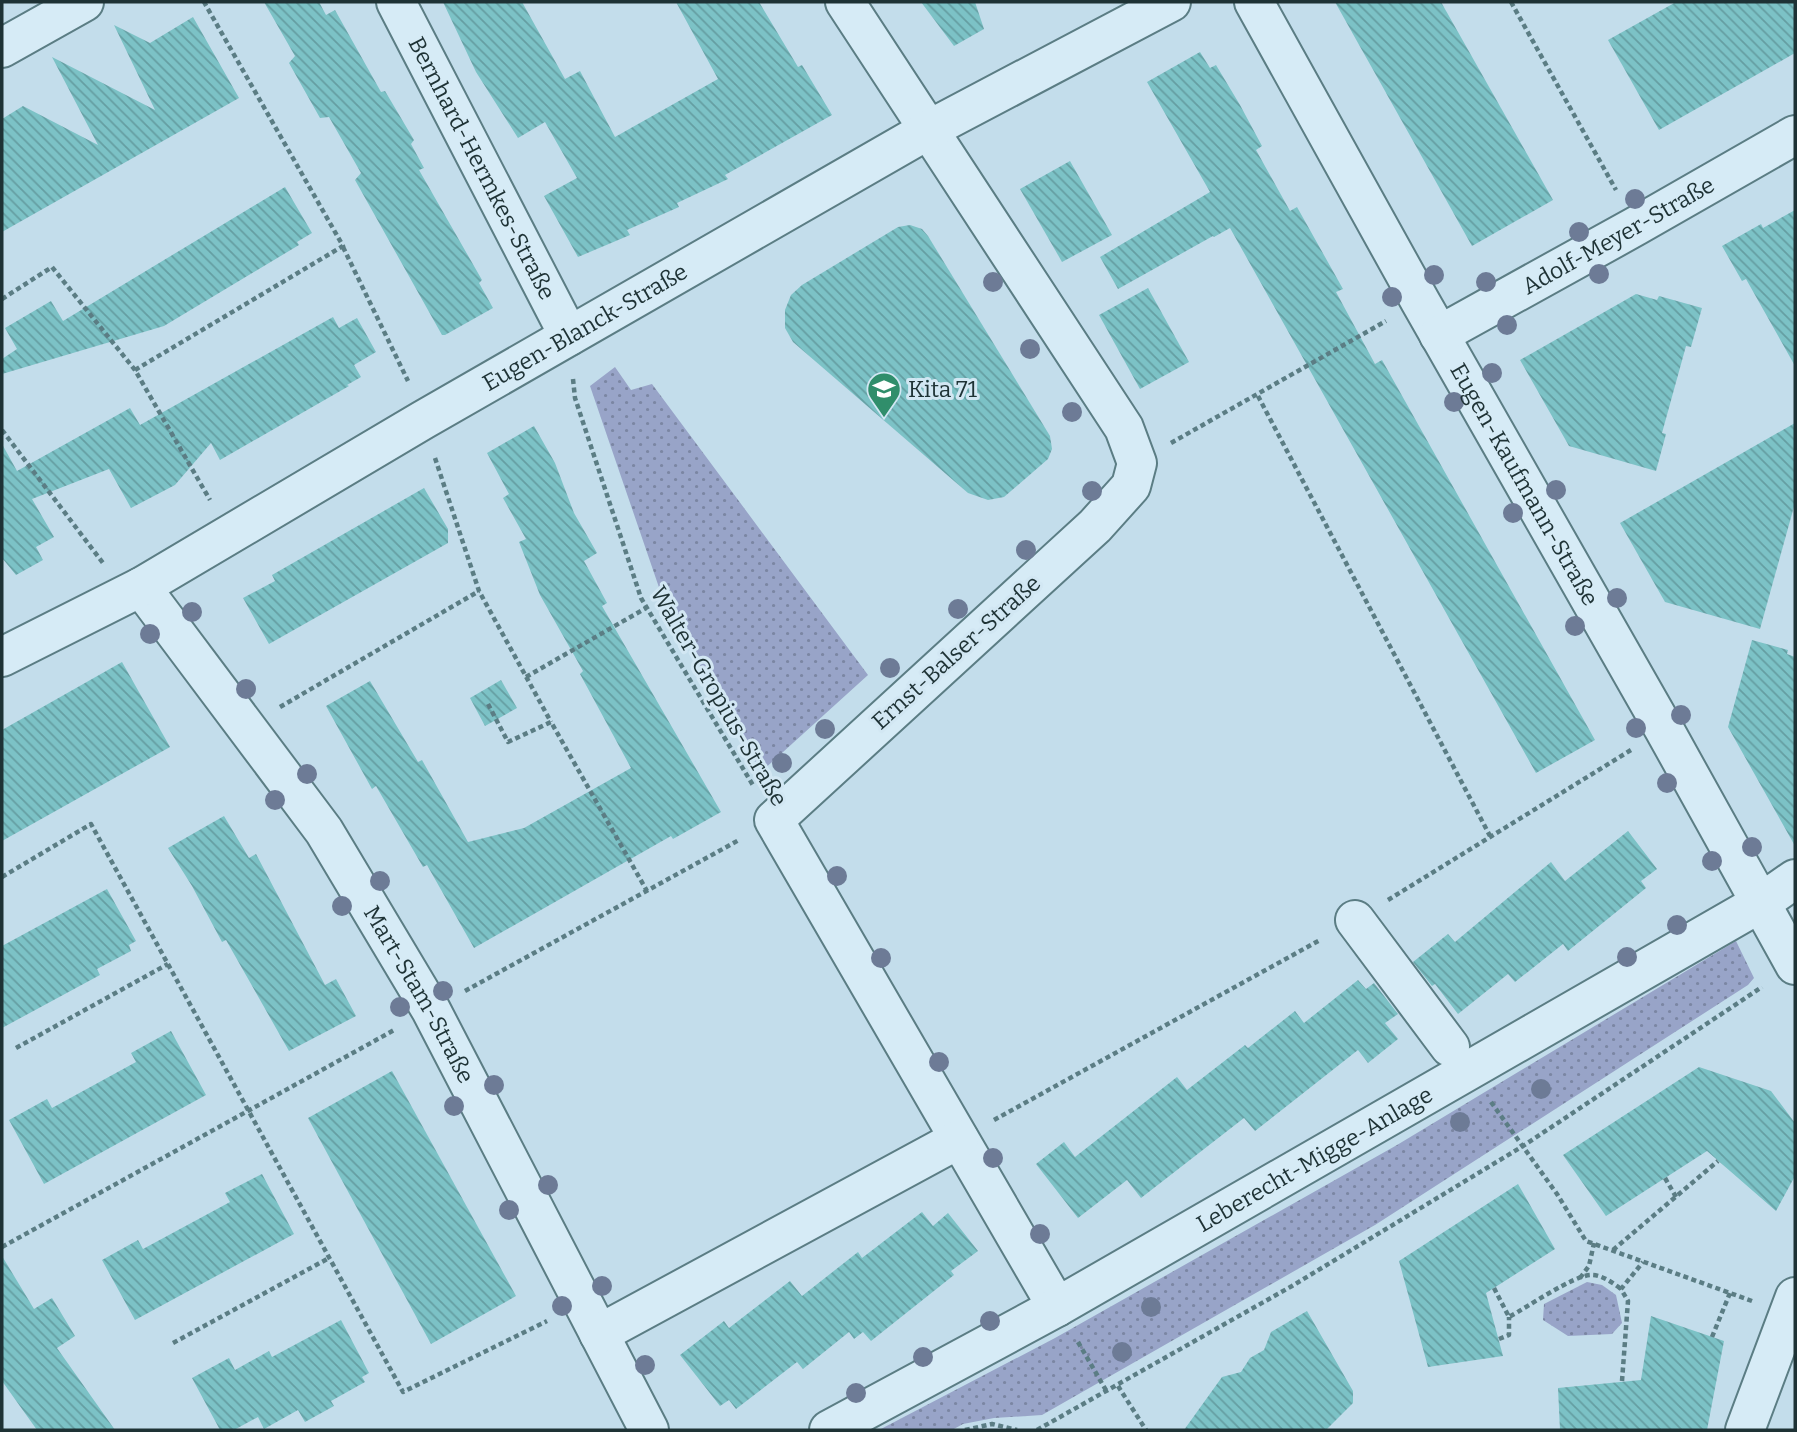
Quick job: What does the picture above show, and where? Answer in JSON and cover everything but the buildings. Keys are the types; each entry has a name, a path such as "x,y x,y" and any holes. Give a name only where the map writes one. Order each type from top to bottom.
{"street":[{"path":"2,48 84,2"},
{"name":"Bernhard-Hermkes-Straße","path":"396,2 569,336"},
{"path":"845,2 1124,428 1137,463"},
{"name":"Eugen-Blanck-Straße","path":"2,657 134,590 423,420 928,130 1171,2"},
{"name":"Eugen-Kaufmann-Straße","path":"1254,2 1420,302 1762,902 1781,974"},
{"name":"Adolf-Meyer-Straße","path":"1439,335 1795,135"},
{"name":"Ernst-Balser-Straße","path":"774,820 1095,526 1131,486 1137,463"},
{"name":"Mart-Stam-Straße","path":"134,590 246,726 324,831 431,1010 649,1430"},
{"path":"774,820 1058,1307"},
{"name":"Leberecht-Migge-Anlage","path":"829,1430 1058,1307 1762,902 1795,879"},
{"path":"1355,920 1450,1047"},
{"path":"599,1334 959,1139"},
{"path":"1745,1430 1792,1306"}],"path":[{"path":"204,2 343,247 406,375 479,591 647,891"},
{"path":"1511,2 1636,226"},
{"path":"135,370 343,247"},
{"path":"2,299 52,267 135,370 230,534"},
{"path":"1137,463 1420,302"},
{"name":"Walter-Gropius-Straße","path":"2,1247 774,820 646,608 575,398 569,336"},
{"path":"1258,396 1490,836"},
{"path":"2,430 134,590"},
{"path":"246,726 479,591"},
{"path":"526,677 646,608"},
{"path":"488,705 508,742 551,722"},
{"path":"959,1139 1355,920 1664,729"},
{"path":"2,877 91,824 403,1392 551,1319"},
{"path":"16,1048 168,964"},
{"path":"1037,1430 1292,1286 1523,1146 1781,974"},
{"path":"1523,1146 1558,1194 1586,1241 1730,1293 1792,1306"},
{"path":"1612,1251 1718,1161"},
{"path":"1665,1178 1676,1197"},
{"path":"1579,1279 1589,1266 1594,1243"},
{"path":"173,1343 329,1258"},
{"path":"1621,1289 1643,1262"},
{"path":"1510,1317 1579,1279 1591,1275 1606,1279 1621,1289 1628,1301 1622,1381"},
{"path":"1494,1288 1510,1317 1509,1335 1499,1339"},
{"path":"1712,1337 1730,1293"},
{"path":"1058,1307 1107,1392"},
{"path":"1118,1386 1146,1430"},
{"path":"965,1430 992,1424 1017,1430"}],"shaded area":[{"path":"615,367 631,390 652,384 868,675 761,772 664,602 590,386"},
{"path":"1736,941 1754,978 1748,985 1375,1225 1042,1415 994,1418 963,1424 952,1430 879,1430 1055,1338 1397,1145"},
{"path":"1587,1282 1602,1285 1616,1295 1622,1323 1612,1334 1568,1336 1543,1320 1544,1304"}],"place":[{"name":"Kita 71","path":"884,419"}]}
